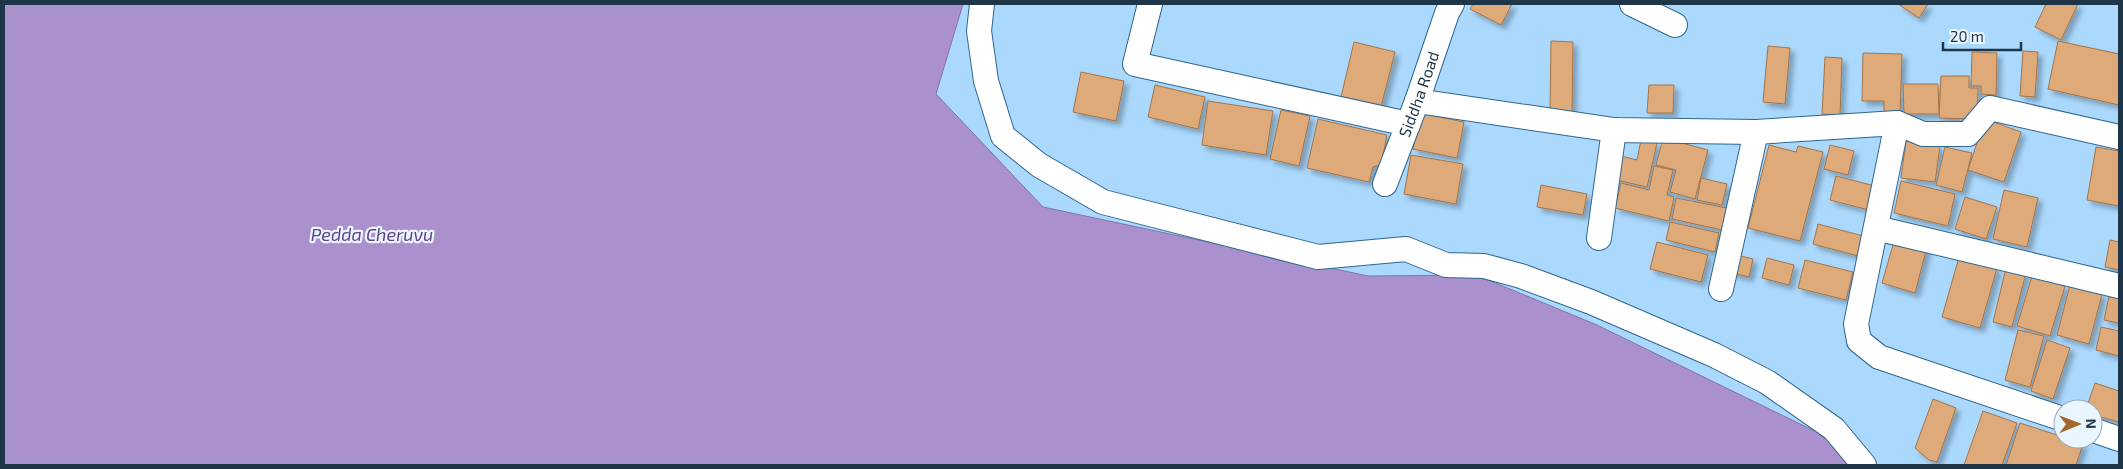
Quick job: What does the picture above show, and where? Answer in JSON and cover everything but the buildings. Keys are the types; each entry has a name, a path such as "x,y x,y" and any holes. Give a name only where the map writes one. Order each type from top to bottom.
{"street":[{"path":"982,4 979,31 986,81 1003,136 1039,165 1103,202 1318,257 1406,249 1446,264 1484,266 1521,276 1591,302 1714,355 1767,382 1834,429 1864,465"},
{"path":"1150,4 1135,64 1408,124"},
{"path":"1632,4 1675,26"},
{"name":"Siddha Road","path":"1385,184 1417,101 1443,7"},
{"path":"1417,101 1614,130 1756,132 1897,123 1923,134 1968,134 1990,108 2119,137"},
{"path":"1897,123 1856,324 1859,341 1879,357 2053,417"},
{"path":"1599,238 1614,130"},
{"path":"1721,289 1756,132"},
{"path":"1876,228 2119,286"},
{"path":"2103,433 2119,438"}],"water":[{"name":"Pedda Cheruvu","path":"4,4 963,4 936,94 1043,207 1368,276 1476,275 1597,325 1837,442 1851,465 4,465"}]}
